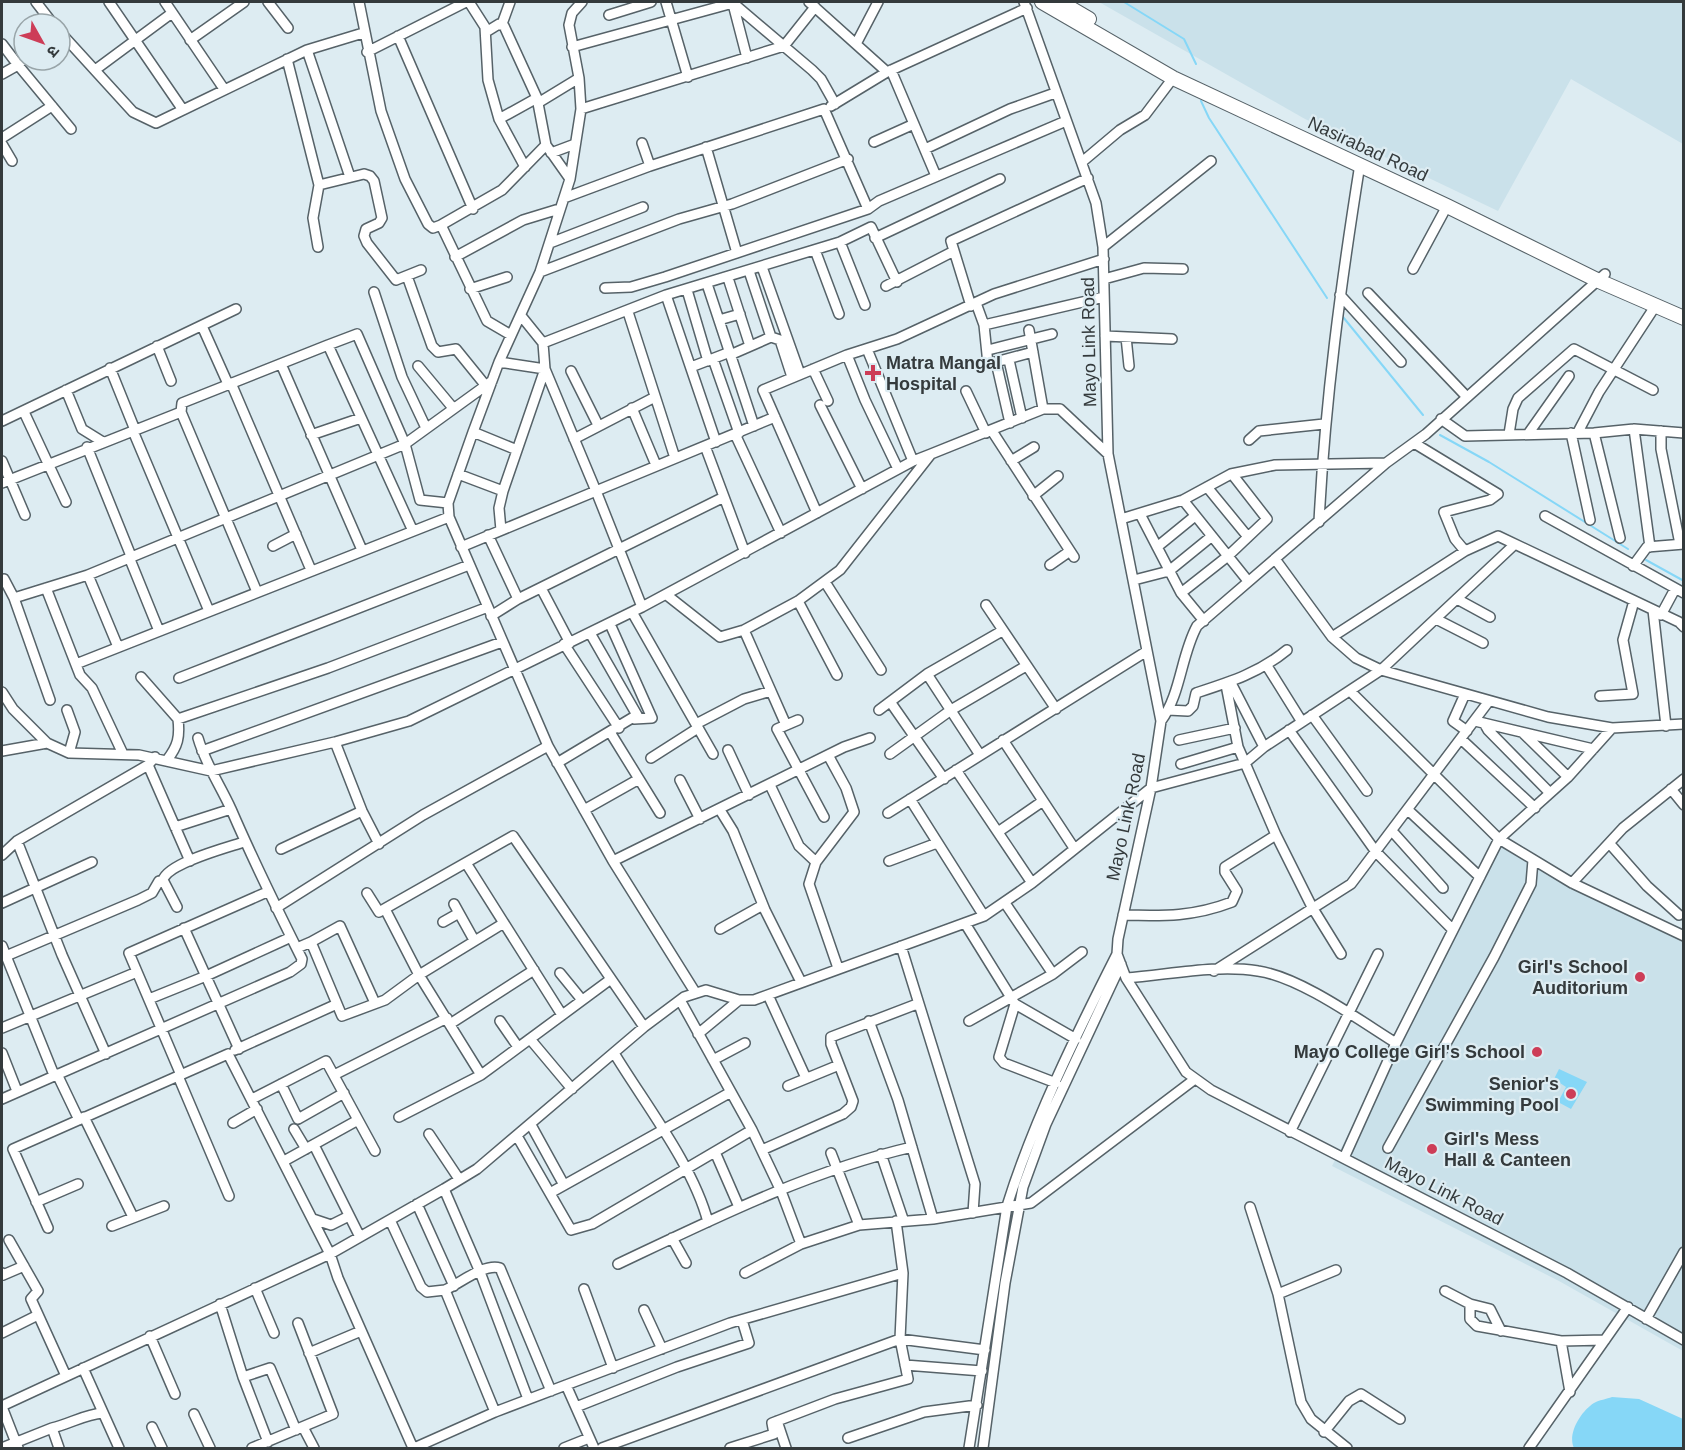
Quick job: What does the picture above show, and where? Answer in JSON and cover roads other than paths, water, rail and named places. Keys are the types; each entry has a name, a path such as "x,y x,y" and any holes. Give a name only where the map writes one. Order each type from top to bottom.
{"highway":[{"name":"Nasirabad Road","path":"1042,2 1173,78 1602,277 1683,311"},
{"name":"Nasirabad Road","path":"1060,2 1150,57 1203,85 1342,146 1683,318"}],"street":[{"path":"109,2 183,110"},
{"path":"166,2 224,89"},
{"path":"190,40 244,2"},
{"path":"268,2 288,28"},
{"path":"359,2 376,97 405,179 428,225 433,228 473,209 502,190 525,167 549,149 575,144"},
{"path":"367,52 467,2 486,32 488,80 499,119 525,167"},
{"path":"486,32 502,24 510,2"},
{"path":"578,2 569,25 579,78 581,109 570,179 540,272 522,317 489,383 448,503 449,517 548,746 613,861 695,992"},
{"path":"609,15 635,4 651,2"},
{"path":"666,2 688,77"},
{"path":"572,47 732,2"},
{"path":"732,2 821,79 835,104"},
{"path":"732,2 747,58"},
{"path":"856,44 878,2"},
{"path":"581,109 784,46 812,4 889,71 936,176"},
{"path":"564,198 650,166 835,104 889,71 1025,4"},
{"name":"Mayo Link Road","path":"1025,4 1096,203 1104,259 1108,454 1161,721 1151,788 1123,915 1117,954 1126,978 1186,1072 1195,1079 1290,1132 1628,1307 1683,1340"},
{"path":"95,70 172,13"},
{"path":"502,24 538,100 549,149 570,179"},
{"path":"72,45 134,112 156,123 307,50 363,33"},
{"path":"398,36 473,209"},
{"path":"307,50 350,177"},
{"path":"287,59 319,185 312,218 318,247"},
{"path":"28,72 71,129"},
{"path":"499,119 579,78"},
{"path":"1082,162 1120,130 1145,115 1173,78"},
{"path":"925,149 1010,109 1055,93"},
{"path":"2,138 52,106"},
{"path":"824,108 848,159 863,210 897,282"},
{"path":"605,288 631,287 863,210 936,176 1066,121"},
{"path":"874,142 914,124"},
{"path":"642,143 650,166"},
{"path":"2,144 12,161"},
{"path":"706,147 722,207 771,337"},
{"path":"540,272 679,219 722,207 848,159"},
{"path":"1103,247 1211,161"},
{"path":"1319,522 1324,424 1360,165"},
{"path":"319,185 364,174 370,176 374,181 382,218 379,223 366,229 364,236 367,243 393,277 399,279 421,270"},
{"path":"1033,352 988,364 984,325 951,241 1088,178"},
{"path":"875,238 1000,179"},
{"path":"1413,269 1447,206"},
{"path":"550,243 643,207"},
{"path":"456,257 523,220 559,209"},
{"path":"441,225 487,321 511,335"},
{"path":"543,343 628,312 666,295 728,278 840,242 871,227"},
{"path":"840,242 865,305"},
{"path":"815,250 839,314"},
{"path":"886,286 954,251"},
{"path":"817,513 763,390 847,355 897,339 1004,290 1104,259"},
{"path":"762,267 796,375"},
{"path":"1104,279 1144,268 1183,269"},
{"path":"408,276 432,346 438,352 456,349 489,383"},
{"path":"470,289 507,277"},
{"path":"1161,721 1168,710 1191,638 1203,621 1386,463 1426,434 1602,277"},
{"path":"728,278 750,346"},
{"path":"707,284 754,426"},
{"path":"687,290 737,433 781,533"},
{"path":"374,292 402,376 426,428"},
{"path":"1368,293 1466,396"},
{"path":"666,295 716,441"},
{"path":"984,325 1104,297"},
{"path":"1340,297 1401,362"},
{"path":"1590,520 1575,433 1656,305"},
{"path":"2,421 236,309"},
{"path":"628,312 675,458"},
{"path":"718,320 740,314"},
{"path":"522,317 543,343 545,369 642,607"},
{"path":"202,326 311,570"},
{"path":"1029,330 1043,409"},
{"path":"257,592 181,411 182,403 357,334 405,444 420,500 448,503"},
{"path":"988,350 1052,334"},
{"path":"1105,336 1172,339"},
{"path":"691,367 771,337 780,340 796,375"},
{"path":"1126,337 1129,366"},
{"path":"328,345 412,530"},
{"path":"157,346 171,381"},
{"path":"867,348 913,461"},
{"path":"1509,434 1513,409 1518,398 1566,354 1579,350 1653,390"},
{"path":"847,355 894,471 904,490"},
{"path":"1009,360 1022,418"},
{"path":"499,362 545,369"},
{"path":"996,362 1010,423"},
{"path":"281,364 362,550"},
{"path":"418,366 453,408"},
{"path":"110,368 176,537 209,611"},
{"path":"501,531 499,508 503,491 545,369"},
{"path":"813,369 824,403 862,489"},
{"path":"571,372 598,425"},
{"path":"1528,434 1569,376"},
{"path":"14,598 88,575 226,516 405,444 489,383"},
{"path":"66,390 82,429 103,441"},
{"path":"966,391 989,432 1011,461 1072,554 1050,565"},
{"path":"574,439 655,397"},
{"path":"632,408 656,465"},
{"path":"2,692 13,709 47,743 69,753 155,757 211,771 335,742 409,721 668,596 913,461 1043,409 1060,409 1108,454"},
{"path":"6,481 181,411"},
{"path":"24,412 66,502"},
{"path":"312,435 362,417"},
{"path":"461,547 775,417"},
{"path":"1440,420 1465,435 1594,433 1634,429 1683,433"},
{"path":"1249,440 1258,430 1324,424"},
{"path":"1634,429 1647,548"},
{"path":"1634,564 1647,548 1682,544 1661,448 1661,431"},
{"path":"473,432 517,450"},
{"path":"1594,433 1620,538"},
{"path":"1414,443 1498,494 1490,500 1444,512 1455,539 1465,551"},
{"path":"705,446 722,498 744,553"},
{"path":"87,447 159,631"},
{"path":"1011,461 1034,447"},
{"path":"668,596 720,637 744,630 798,601 840,570 932,454"},
{"path":"2,461 6,481 25,515"},
{"path":"1121,519 1183,500 1232,474 1275,465 1322,462 1386,463"},
{"path":"459,474 503,491"},
{"path":"1181,593 1228,556 1267,519 1232,474"},
{"path":"1033,496 1058,476"},
{"path":"1206,487 1248,537"},
{"path":"178,719 490,611 722,498"},
{"path":"1183,500 1248,581"},
{"path":"1140,514 1181,593 1203,621"},
{"path":"1157,547 1196,516"},
{"path":"1545,516 1679,591 1657,612"},
{"path":"76,664 449,517"},
{"path":"273,546 296,534"},
{"path":"488,535 518,599"},
{"path":"1134,580 1169,572 1212,536"},
{"path":"1332,637 1465,551 1498,536 1657,612 1683,627"},
{"path":"17,1445 2,1407 330,1254 444,1189 477,1169 680,1000 695,992 717,992 739,1000 754,1000 838,968 966,925 1005,903 1151,788 1245,763 1264,747 1381,670 1514,545"},
{"path":"1275,559 1332,637 1356,658 1381,670 1548,717 1612,728 1683,724"},
{"path":"179,678 469,566"},
{"path":"88,575 118,647"},
{"path":"3,577 14,598 50,700"},
{"path":"825,582 881,669"},
{"path":"46,588 80,675 92,688 123,754"},
{"path":"541,588 567,644 639,779 660,813"},
{"path":"1456,599 1490,617"},
{"path":"798,601 837,675"},
{"path":"1600,696 1633,694 1623,640 1634,602"},
{"path":"986,605 1002,632 1056,709"},
{"path":"632,612 712,754"},
{"path":"1657,612 1666,726"},
{"path":"1436,619 1483,643"},
{"path":"557,763 634,719 652,718 610,624"},
{"path":"744,630 786,725"},
{"path":"879,710 927,674 1002,632"},
{"path":"590,633 637,712 634,719"},
{"path":"202,751 502,642"},
{"path":"1168,710 1181,712 1192,709 1196,693 1228,684 1267,666 1287,650"},
{"path":"888,813 1147,651"},
{"path":"890,754 951,710 1026,666"},
{"path":"1267,666 1302,722"},
{"path":"927,674 980,755"},
{"path":"141,677 178,719 178,742 167,760"},
{"path":"1228,684 1238,747 1276,835 1312,907 1341,954"},
{"path":"1228,684 1264,747"},
{"path":"651,758 697,726 744,699 771,691"},
{"path":"1350,691 1499,840 1572,883 1683,936"},
{"path":"1466,694 1453,721 1467,731"},
{"path":"1214,970 1351,884 1467,731 1479,722 1489,701"},
{"path":"891,703 945,779"},
{"path":"67,710 75,732 69,753"},
{"path":"1312,715 1367,791"},
{"path":"798,720 777,729 824,817"},
{"path":"1479,722 1593,749"},
{"path":"1479,722 1550,793"},
{"path":"1179,740 1235,728"},
{"path":"1344,1158 1396,1043 1499,840 1568,777 1612,728"},
{"path":"1289,730 1376,852 1453,930"},
{"path":"1523,733 1568,777"},
{"path":"2,1099 298,968 302,959 289,938 243,842 231,809 211,771 198,738"},
{"path":"613,861 828,755 870,738"},
{"path":"1003,740 1074,848"},
{"path":"1461,740 1534,808"},
{"path":"335,742 362,811 379,844"},
{"path":"2,751 47,743"},
{"path":"276,908 423,815 548,746"},
{"path":"1181,764 1238,747"},
{"path":"728,750 749,795"},
{"path":"828,755 846,788 854,812 816,862 809,884 838,968"},
{"path":"2,855 17,841 148,765 155,757"},
{"path":"148,765 190,861"},
{"path":"956,770 1032,883"},
{"path":"584,810 639,779"},
{"path":"1572,883 1623,828 1683,779"},
{"path":"681,780 700,819"},
{"path":"770,785 790,832 799,846 816,862"},
{"path":"1671,789 1683,805"},
{"path":"910,799 984,916"},
{"path":"998,832 1043,801"},
{"path":"175,827 231,809"},
{"path":"720,810 733,831 763,905 801,982"},
{"path":"1408,810 1480,877"},
{"path":"281,849 362,811"},
{"path":"1392,831 1443,888"},
{"path":"1123,915 1180,916 1206,912 1232,902 1237,896 1237,891 1225,872 1225,867 1276,835"},
{"path":"368,893 380,912 513,836 644,1028"},
{"path":"17,841 54,936 106,1053"},
{"path":"6,956 138,900 152,893 168,872 190,861 243,842"},
{"path":"889,861 938,843"},
{"path":"1610,844 1647,886 1681,913 1667,928"},
{"path":"1388,1148 1494,957 1531,884 1533,860"},
{"path":"2,903 92,861"},
{"path":"466,863 562,1015"},
{"path":"164,880 177,907"},
{"path":"229,1196 129,953 267,892"},
{"path":"1005,903 1053,974"},
{"path":"720,929 763,905"},
{"path":"443,922 456,908 474,940"},
{"path":"385,909 419,975 481,1075"},
{"path":"311,942 342,1016 385,1000 419,975 504,923"},
{"path":"966,925 1012,1001 1076,1039"},
{"path":"297,948 340,926 375,1004"},
{"path":"184,928 239,1048"},
{"path":"148,999 206,976 289,938"},
{"path":"2,946 56,1075 82,1118 133,1217"},
{"path":"901,946 917,1004 975,1184 973,1213"},
{"path":"969,1022 1012,1001 1082,952"},
{"path":"969,1449 1007,1206 1017,1175 1056,1083 1117,954"},
{"path":"1290,1132 1378,954"},
{"path":"983,1449 1005,1283 1029,1167 1046,1124 1121,964"},
{"path":"334,1075 448,1021 534,970"},
{"path":"1126,978 1214,970 1260,971 1299,987 1348,1013 1396,1043"},
{"path":"2,1028 137,972"},
{"path":"560,973 582,1000"},
{"path":"399,1117 481,1075 611,979"},
{"path":"768,995 806,1078"},
{"path":"680,1000 762,1150 781,1191 801,1244"},
{"path":"698,1034 739,1000"},
{"path":"1012,1001 999,1057 1004,1063 1056,1083"},
{"path":"48,1228 13,1149 337,1004"},
{"path":"762,1150 848,1111 853,1101 831,1037 917,1004"},
{"path":"500,1021 518,1047"},
{"path":"869,1021 912,1147 933,1219"},
{"path":"530,1039 572,1089"},
{"path":"713,1060 745,1043"},
{"path":"2,1053 17,1091"},
{"path":"614,1053 686,1169 702,1201 708,1222"},
{"path":"228,1054 330,1254 413,1449 528,1399 742,1320 903,1273"},
{"path":"252,1099 326,1061 375,1151"},
{"path":"788,1086 839,1065"},
{"path":"745,1273 801,1244 859,1225 933,1219 1007,1206 1019,1207 1042,1196 1195,1079"},
{"path":"281,1084 298,1119 344,1094"},
{"path":"550,1193 730,1092"},
{"path":"233,1123 258,1109"},
{"path":"284,1161 358,1120"},
{"path":"531,1125 564,1185"},
{"path":"294,1128 310,1147 360,1237"},
{"path":"517,1136 571,1230 592,1224 752,1130"},
{"path":"429,1134 459,1179"},
{"path":"618,1264 739,1207 837,1169 912,1147"},
{"path":"716,1152 739,1207"},
{"path":"831,1153 859,1225"},
{"path":"730,1449 774,1434 772,1423 777,1421 835,1400 908,1378 900,1339 903,1273 899,1220 882,1154"},
{"path":"36,1202 78,1184"},
{"path":"444,1189 480,1272 528,1399"},
{"path":"417,1204 454,1286"},
{"path":"112,1226 164,1206"},
{"path":"1250,1207 1278,1294 1301,1402 1311,1419 1323,1432 1347,1449"},
{"path":"313,1219 331,1225 349,1216"},
{"path":"390,1220 421,1287 427,1292 445,1290 495,1267 503,1274 551,1391"},
{"path":"672,1238 686,1263"},
{"path":"9,1240 38,1291 31,1299 66,1376"},
{"path":"1646,1319 1683,1252"},
{"path":"2,1275 24,1266"},
{"path":"1278,1294 1336,1270"},
{"path":"255,1288 274,1333"},
{"path":"584,1289 613,1368"},
{"path":"445,1290 495,1412"},
{"path":"1445,1291 1470,1304 1490,1309 1501,1331"},
{"path":"220,1304 243,1377 268,1442"},
{"path":"1470,1304 1470,1319 1474,1324 1561,1341 1605,1340"},
{"path":"1529,1449 1628,1307"},
{"path":"644,1310 662,1349"},
{"path":"2,1333 39,1316"},
{"path":"576,1407 677,1367 749,1342 742,1320"},
{"path":"252,1449 333,1414 298,1323"},
{"path":"309,1353 361,1331"},
{"path":"150,1336 175,1394"},
{"path":"602,1449 900,1339 985,1350"},
{"path":"1561,1341 1569,1392"},
{"path":"905,1365 982,1371"},
{"path":"83,1368 119,1449"},
{"path":"243,1377 270,1368 299,1429 314,1449"},
{"path":"566,1385 594,1449"},
{"path":"1323,1432 1349,1401 1361,1394 1400,1419"},
{"path":"848,1438 924,1412 976,1405"},
{"path":"2,1449 17,1445 52,1428 72,1423 88,1414 103,1413"},
{"path":"194,1414 210,1449"},
{"path":"777,1421 786,1449"},
{"path":"152,1426 162,1449"},
{"path":"52,1428 59,1449"},
{"path":"564,1449 589,1438"}],"water":[{"name":"Senior's Swimming Pool","path":"1559,1069 1587,1082 1571,1109 1558,1102 1566,1087 1554,1079"},
{"path":"1612,1397 1639,1399 1683,1419 1683,1448 1574,1448 1572,1436 1580,1417 1594,1403"}],"waterway":[{"path":"1124,2 1184,39 1196,64"},
{"path":"1201,101 1209,118 1327,298"},
{"path":"1343,317 1423,415"},
{"path":"1440,435 1489,462 1628,549"},
{"path":"1646,560 1684,581"}],"place":[{"name":"Matra Mangal Hospital","path":"873,373"},
{"name":"Girl's School Auditorium","path":"1640,977"},
{"name":"Mayo College Girl's School","path":"1537,1052"},
{"name":"Senior's Swimming Pool","path":"1571,1094"},
{"name":"Girl's Mess Hall & Canteen","path":"1432,1149"}]}
